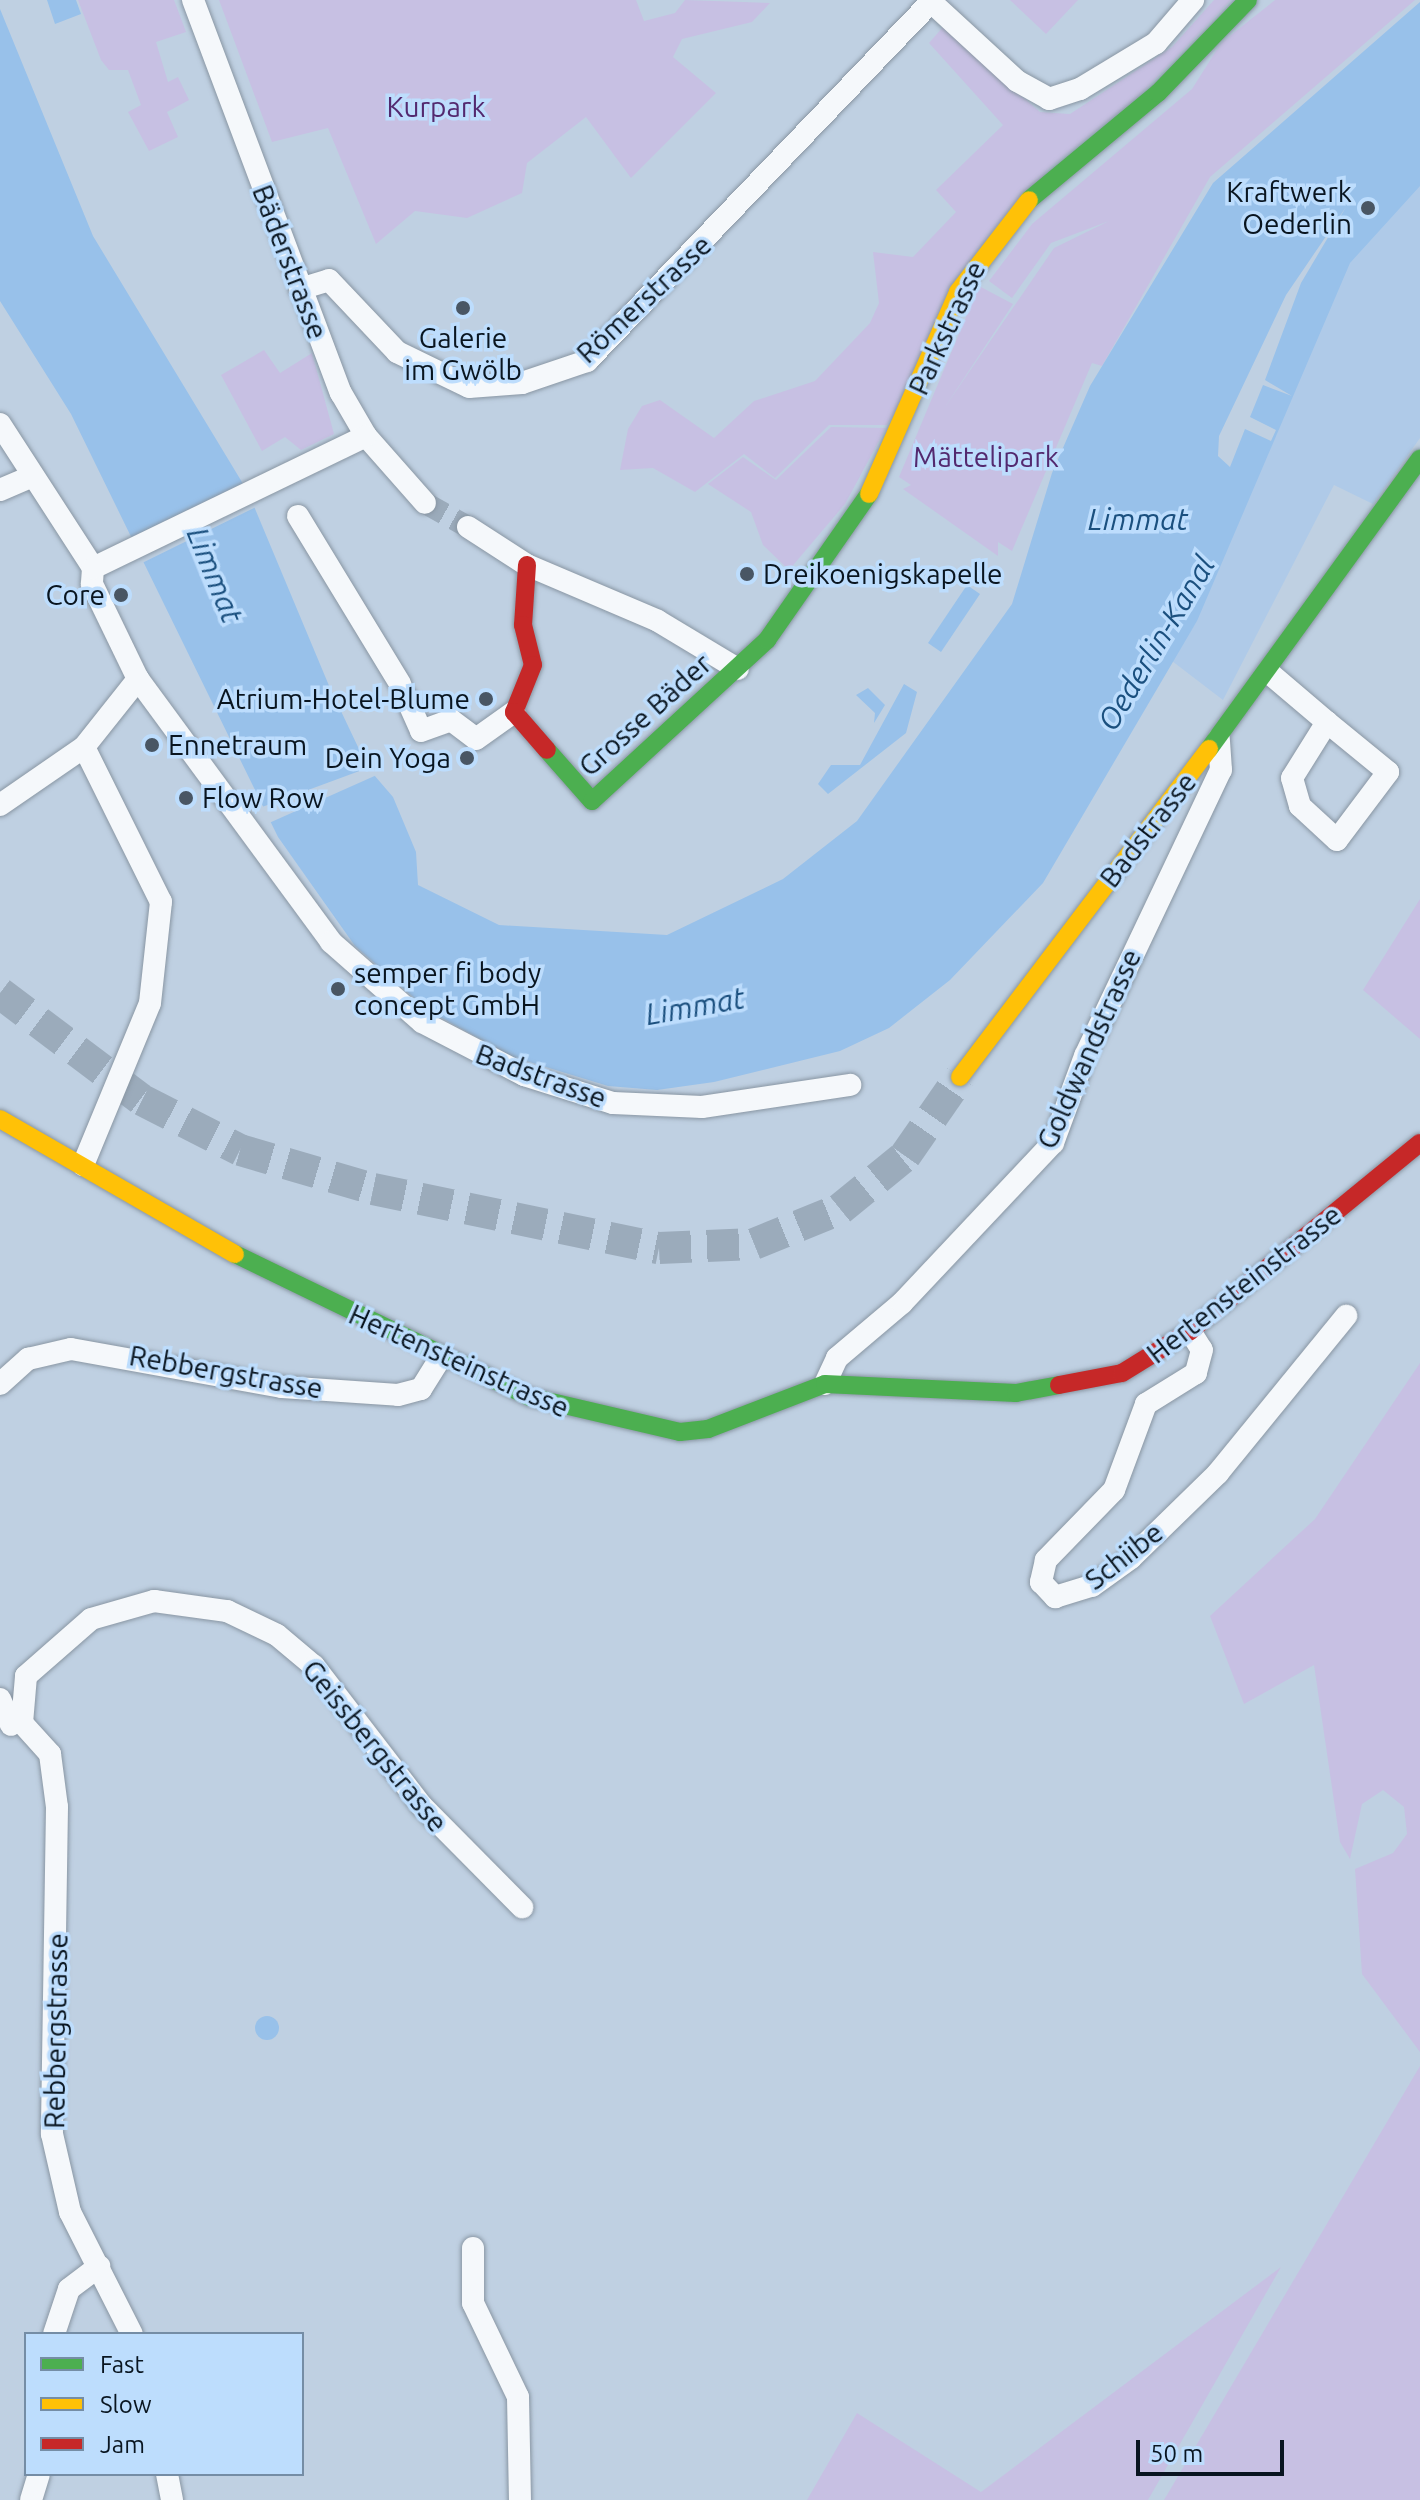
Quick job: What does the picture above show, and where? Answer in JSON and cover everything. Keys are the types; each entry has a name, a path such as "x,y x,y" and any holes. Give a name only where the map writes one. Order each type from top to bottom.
{"street":[{"name":"Bäderstrasse","path":"193,0 300,289 366,436 425,503"},
{"path":"931,1 1017,81 1049,99 1080,89 1156,43 1193,0"},
{"name":"Parkstrasse","path":"738,669 767,640 862,510 981,254 1038,191 1158,93 1248,0"},
{"name":"Römerstrasse","path":"300,289 329,280 397,352 469,387 522,383 587,361 931,1"},
{"path":"0,424 31,477 93,568 366,436"},
{"name":"Badstrasse","path":"965,1070 1219,739 1385,513 1420,459"},
{"path":"0,490 31,477"},
{"path":"298,516 403,690 421,731 451,720 476,739 514,712 533,665 523,625 527,565"},
{"path":"468,527 527,565 658,621 738,669"},
{"name":"Badstrasse","path":"93,568 92,584 138,679 331,942 422,1022 463,1047 571,1090 656,1108 850,1085"},
{"name":"Grosse Bäder","path":"514,712 592,801 738,669"},
{"path":"1268,672 1388,772 1337,840 1300,806 1292,778 1327,722"},
{"path":"0,805 84,747 138,679"},
{"name":"Goldwandstrasse","path":"825,1384 837,1358 902,1303 1053,1143 1091,1042 1221,770 1219,739"},
{"path":"83,1165 150,1003 161,902 84,747"},
{"name":"Hertensteinstrasse","path":"0,1119 255,1265 442,1356 561,1408 680,1432 708,1429 825,1384 1046,1391 1122,1373 1190,1331 1420,1143"},
{"name":"Schiibe","path":"1190,1331 1202,1350 1196,1373 1146,1404 1114,1490 1046,1560 1041,1582 1055,1597 1092,1586 1142,1547 1218,1473 1346,1316"},
{"name":"Rebbergstrasse","path":"0,1384 28,1359 71,1349 282,1387 398,1395 427,1384 442,1356"},
{"name":"Geissbergstrasse","path":"11,1727 26,1676 91,1619 154,1601 227,1611 277,1635 314,1666 421,1805 522,1907"},
{"name":"Rebbergstrasse","path":"0,1699 11,1727 50,1754 57,1807 52,2134 70,2212 131,2332"},
{"path":"473,2248 473,2303 518,2397 520,2500"},
{"path":"55,2332 69,2289 99,2266"},
{"path":"31,2500 38,2476"},
{"path":"167,2476 172,2500"}],"shaded area":[{"path":"1420,171 1420,438 1373,504 1334,485 1223,700 1172,661 1197,621 1203,452"}],"green space":[{"path":"78,0 174,0 186,32 156,42 168,82 178,77 189,100 167,112 178,137 149,151 128,112 141,105 128,70 109,70 101,60"},
{"name":"Kurpark","path":"219,0 636,0 644,21 675,13 685,0 770,3 752,22 682,39 673,57 716,93 631,178 586,117 527,163 522,193 467,218 415,211 376,244 328,128 272,142"},
{"path":"1010,0 1078,0 1046,34"},
{"path":"1214,0 1231,0 1137,98 1047,170 887,425 829,425 775,478 744,454 695,492 653,468 620,470 628,429 642,406 660,400 714,438 754,401 815,381 870,323 879,303 873,252 913,257 956,212 936,190 1003,125 929,43 943,27 1040,112 1070,114 1172,47"},
{"name":"Mättelipark","path":"1275,0 1415,0 1210,177 1102,366 1092,363 1012,551 998,542 998,556 903,489 911,485 899,477 979,286 1013,304 943,410 1054,248 1109,221 1051,243 1012,298 989,281 1032,224 1192,89 1221,43"},
{"path":"264,350 280,373 312,353 334,434 301,450 285,437 262,451 221,375"},
{"path":"831,427 886,428 845,504 789,570 763,545 751,512 708,484 743,457 776,480"},
{"path":"1420,899 1420,1039 1363,990"},
{"path":"1420,1363 1420,2052 1362,1974 1355,1869 1393,1853 1407,1834 1404,1807 1383,1790 1362,1804 1350,1859 1340,1842 1314,1665 1244,1704 1210,1616 1315,1519"},
{"path":"1420,2066 1420,2500 1164,2500"},
{"path":"1281,2267 1148,2500 807,2500 857,2413 981,2492"}],"water":[{"path":"47,0 76,0 81,14 55,24"},
{"name":"Limmat","path":"1420,2 1420,186 1350,263 1197,621 1043,883 950,980 889,1028 840,1051 714,1082 657,1090 608,1086 513,1057 429,1011 355,946 278,837 71,414 0,301 0,9 93,236 248,492 330,688 368,768 393,797 416,852 418,885 499,925 667,935 783,879 857,821 1012,604 1052,473 1090,386 1213,183"},
{"path":"967,585 980,594 941,652 928,643"},
{"path":"904,684 917,692 906,733 828,794 818,784 831,765 860,765"},
{"path":"868,688 885,705 874,723 875,713 856,695"},
{"path":"267,2016 278,2023 279,2028 272,2039 267,2040 256,2033 255,2028 262,2017"}],"pier":[{"path":"1346,207 1301,283 1265,380 1292,396 1263,385 1250,417 1276,430 1271,441 1245,429 1230,467 1218,456 1219,436 1286,295"},
{"path":"247,482 258,506 140,564 128,539"},
{"path":"373,766 379,774 269,823 262,807"}],"tunnel":[{"path":"425,503 468,527"},
{"path":"0,993 142,1100 240,1150 373,1189 659,1248 754,1244 840,1209 905,1156 960,1077"}],"traffic: fast":[{"path":"1029,200 1158,93 1248,0"},
{"path":"1209,749 1420,459"},
{"path":"547,750 592,801 767,640 869,494"},
{"path":"235,1254 530,1397 680,1432 708,1429 825,1384 1016,1393 1059,1385"}],"traffic: slow":[{"path":"869,494 958,292 1029,200"},
{"path":"960,1077 1209,749"},
{"path":"0,1119 235,1254"}],"traffic: jam":[{"path":"527,565 523,625 533,665 514,712 547,750"},
{"path":"1059,1385 1122,1373 1190,1331 1420,1143"}],"place":[{"name":"Kraftwerk Oederlin","path":"1368,208"},
{"name":"Galerie im Gwölb","path":"463,308"},
{"name":"Dreikoenigskapelle","path":"747,574"},
{"name":"Core","path":"121,595"},
{"name":"Atrium-Hotel-Blume","path":"486,699"},
{"name":"Ennetraum","path":"152,745"},
{"name":"Dein Yoga","path":"467,758"},
{"name":"Flow Row","path":"186,798"},
{"name":"semper fi body concept GmbH","path":"338,989"}],"water label":[{"name":"Oederlin-Kanal","path":"1156,643"}]}
